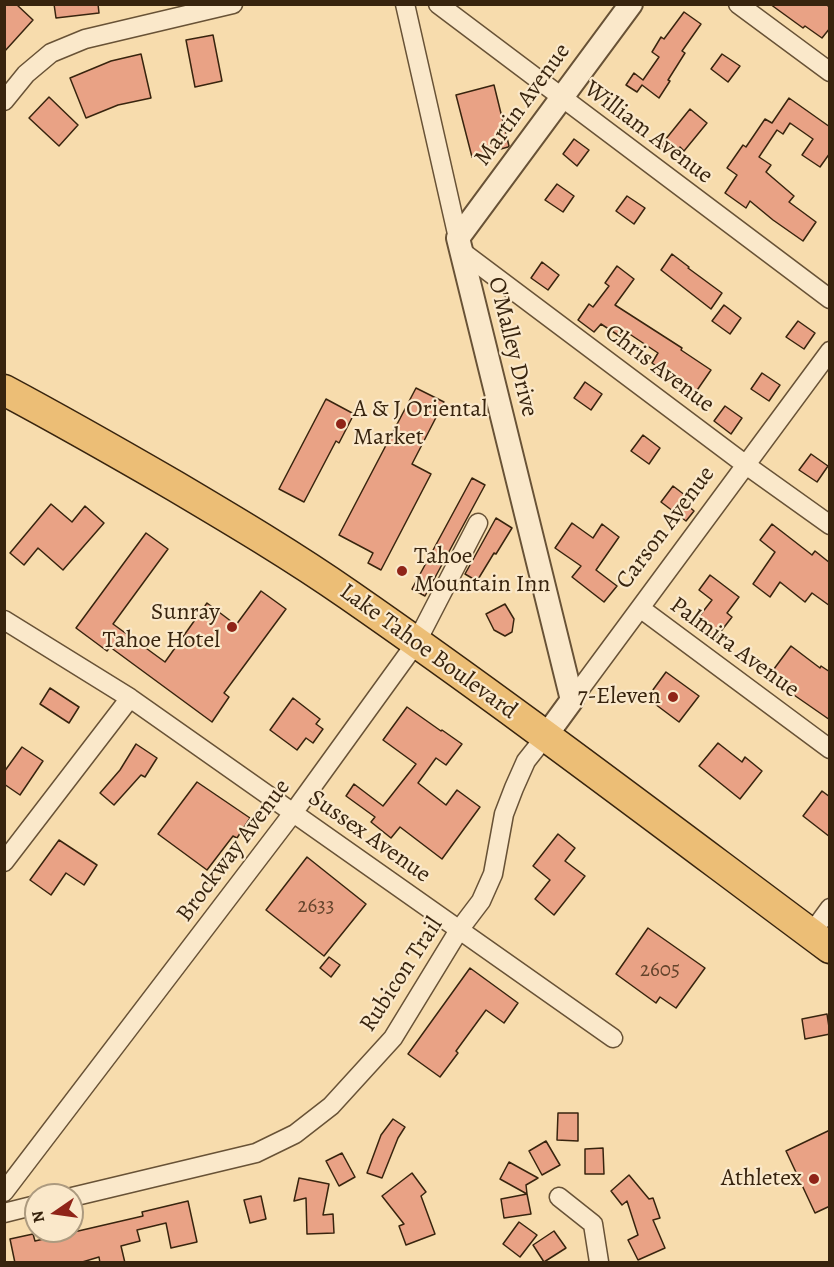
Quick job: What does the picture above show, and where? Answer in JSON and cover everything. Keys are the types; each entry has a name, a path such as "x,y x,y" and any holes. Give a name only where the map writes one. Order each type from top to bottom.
{"highway":[{"name":"Lake Tahoe Boulevard","path":"4,390 93,438 218,512 339,588 820,941"}],"street":[{"path":"4,101 26,74 51,53 86,39 233,4"},
{"name":"O'Malley Drive","path":"405,4 460,245 572,700"},
{"name":"William Avenue","path":"438,4 830,299"},
{"name":"Martin Avenue","path":"460,245 562,98 631,4"},
{"path":"738,4 830,72"},
{"name":"Chris Avenue","path":"460,245 746,465 830,525"},
{"name":"Carson Avenue","path":"545,737 830,351"},
{"name":"Brockway Avenue","path":"4,1192 293,813 416,643 478,524"},
{"name":"Palmira Avenue","path":"640,608 830,748"},
{"name":"Sussex Avenue","path":"4,620 130,698 613,1038"},
{"path":"4,862 130,698"},
{"name":"Rubicon Trail","path":"84,1194 256,1153 295,1134 331,1106 393,1038 459,930 482,901 493,874 504,814 526,761 545,737"},
{"path":"820,941 830,908"},
{"path":"559,1197 592,1224 600,1263"},
{"path":"4,1213 24,1208"}],"building":[{"path":"4,4 16,4 33,20 4,52"},
{"path":"54,4 98,4 99,13 56,18"},
{"path":"770,4 825,4 830,7 830,28 822,38 805,26 803,28"},
{"path":"684,12 701,24 682,51 685,53 659,98 642,85 637,92 626,85 634,73 643,80 659,57 652,52 661,37 664,39"},
{"path":"213,35 222,81 195,87 186,40"},
{"path":"141,54 151,98 118,105 86,118 70,78 111,61"},
{"path":"722,54 740,66 728,82 711,69"},
{"path":"494,85 509,146 472,157 456,95"},
{"path":"49,97 78,125 59,146 29,118"},
{"path":"789,98 830,127 830,153 820,167 802,155 813,139 790,123 783,134 777,130 759,157 771,165 766,172 794,196 789,202 816,222 803,241 750,201 746,208 725,193 737,175 727,168 743,145 746,147 765,119 772,123"},
{"path":"690,109 707,123 684,151 680,147 673,155 661,145"},
{"path":"574,139 589,150 577,166 563,154"},
{"path":"557,184 574,196 563,212 545,200"},
{"path":"627,196 645,208 634,224 616,211"},
{"path":"672,254 722,293 711,309 661,270"},
{"path":"542,262 559,275 548,290 531,278"},
{"path":"617,266 634,279 615,305 682,348 681,350 711,370 691,399 675,388 679,381 652,363 658,353 628,333 624,339 601,324 594,332 578,320 589,304 593,307 609,286 605,283"},
{"path":"724,305 741,318 730,334 712,321"},
{"path":"798,321 815,333 804,349 786,337"},
{"path":"762,373 780,385 769,401 751,389"},
{"path":"585,382 602,394 591,410 574,398"},
{"path":"416,388 444,402 412,464 431,474 381,570 368,563 373,553 339,535"},
{"path":"326,399 354,414 339,443 336,441 304,502 279,489"},
{"path":"725,406 742,418 731,434 714,421"},
{"path":"643,435 660,448 649,464 631,451"},
{"path":"811,454 828,466 817,482 799,470"},
{"path":"472,478 485,485 425,596 412,589"},
{"path":"673,486 690,499 686,504 694,511 686,521 661,502"},
{"path":"51,504 72,522 85,506 104,523 63,570 38,548 24,565 10,553"},
{"path":"496,518 512,528 477,581 465,574"},
{"path":"572,523 593,538 602,524 619,537 596,570 617,586 604,602 572,577 581,566 555,548"},
{"path":"772,524 812,555 815,551 830,563 830,606 812,593 805,602 780,582 770,597 753,584 775,552 760,540"},
{"name":"Sunray Tahoe Hotel","path":"146,533 168,549 113,624 165,662 207,603 236,625 261,591 286,609 224,693 229,697 212,722 110,647 107,651 76,628"},
{"path":"710,575 739,597 727,613 732,617 715,639 694,623 712,600 699,590"},
{"path":"505,604 514,619 512,632 505,636 494,630 486,614"},
{"path":"791,646 820,668 821,666 830,672 830,720 768,677"},
{"name":"7-Eleven","path":"666,672 699,696 679,722 647,698"},
{"path":"50,688 79,707 69,723 40,704"},
{"path":"293,698 320,719 316,724 323,729 313,743 306,738 297,750 270,730"},
{"path":"407,707 462,744 446,765 436,758 418,783 446,805 457,790 480,807 442,859 400,827 391,838 371,822 375,817 346,796 354,784 383,806 416,764 383,740"},
{"path":"718,743 742,762 745,757 762,771 740,799 699,766"},
{"path":"136,744 157,758 145,777 141,775 114,805 100,793 120,770"},
{"path":"22,747 43,761 20,795 4,784 4,772"},
{"path":"197,782 250,818 237,838 233,836 207,870 158,834"},
{"path":"822,791 830,797 830,837 803,816"},
{"path":"558,834 575,848 565,861 585,876 554,915 535,899 550,880 533,866"},
{"path":"59,840 97,865 84,885 66,873 51,895 30,880"},
{"path":"307,857 366,904 324,956 266,910"},
{"path":"648,928 705,968 676,1008 660,997 656,1003 616,974"},
{"path":"329,957 340,965 331,977 320,968"},
{"path":"470,968 518,1003 504,1023 486,1010 440,1077 408,1054"},
{"path":"827,1014 830,1034 805,1039 802,1019"},
{"path":"558,1113 578,1113 578,1141 557,1140"},
{"path":"393,1119 405,1127 398,1138 382,1178 367,1173 381,1135"},
{"name":"Athletex","path":"830,1130 830,1206 815,1213 786,1151"},
{"path":"546,1141 560,1165 542,1175 529,1151"},
{"path":"603,1148 604,1174 585,1174 585,1149"},
{"path":"342,1153 355,1177 339,1186 326,1161"},
{"path":"509,1162 538,1178 526,1185 527,1194 500,1179"},
{"path":"412,1173 426,1192 421,1196 435,1234 406,1245 399,1226 404,1224 382,1196"},
{"path":"629,1175 649,1199 653,1198 660,1218 653,1220 665,1248 638,1260 628,1240 638,1235 627,1201 622,1205 611,1191"},
{"path":"299,1178 329,1184 323,1215 333,1214 334,1233 307,1234 306,1198 294,1201"},
{"path":"527,1194 531,1214 504,1218 501,1199"},
{"path":"261,1196 266,1219 250,1223 244,1200"},
{"path":"188,1201 197,1242 171,1248 166,1223 137,1230 140,1241 121,1246 125,1263 100,1263 99,1257 79,1263 15,1263 10,1239 24,1236 24,1243 84,1243 84,1230 143,1216 142,1212"},
{"path":"519,1222 537,1235 520,1257 503,1244"},
{"path":"554,1231 566,1248 544,1262 533,1245"}],"place":[{"name":"A & J Oriental Market","path":"341,424"},
{"name":"Tahoe Mountain Inn","path":"402,571"},
{"name":"Sunray Tahoe Hotel","path":"232,627"},
{"name":"7-Eleven","path":"673,697"},
{"name":"Athletex","path":"814,1179"}]}
